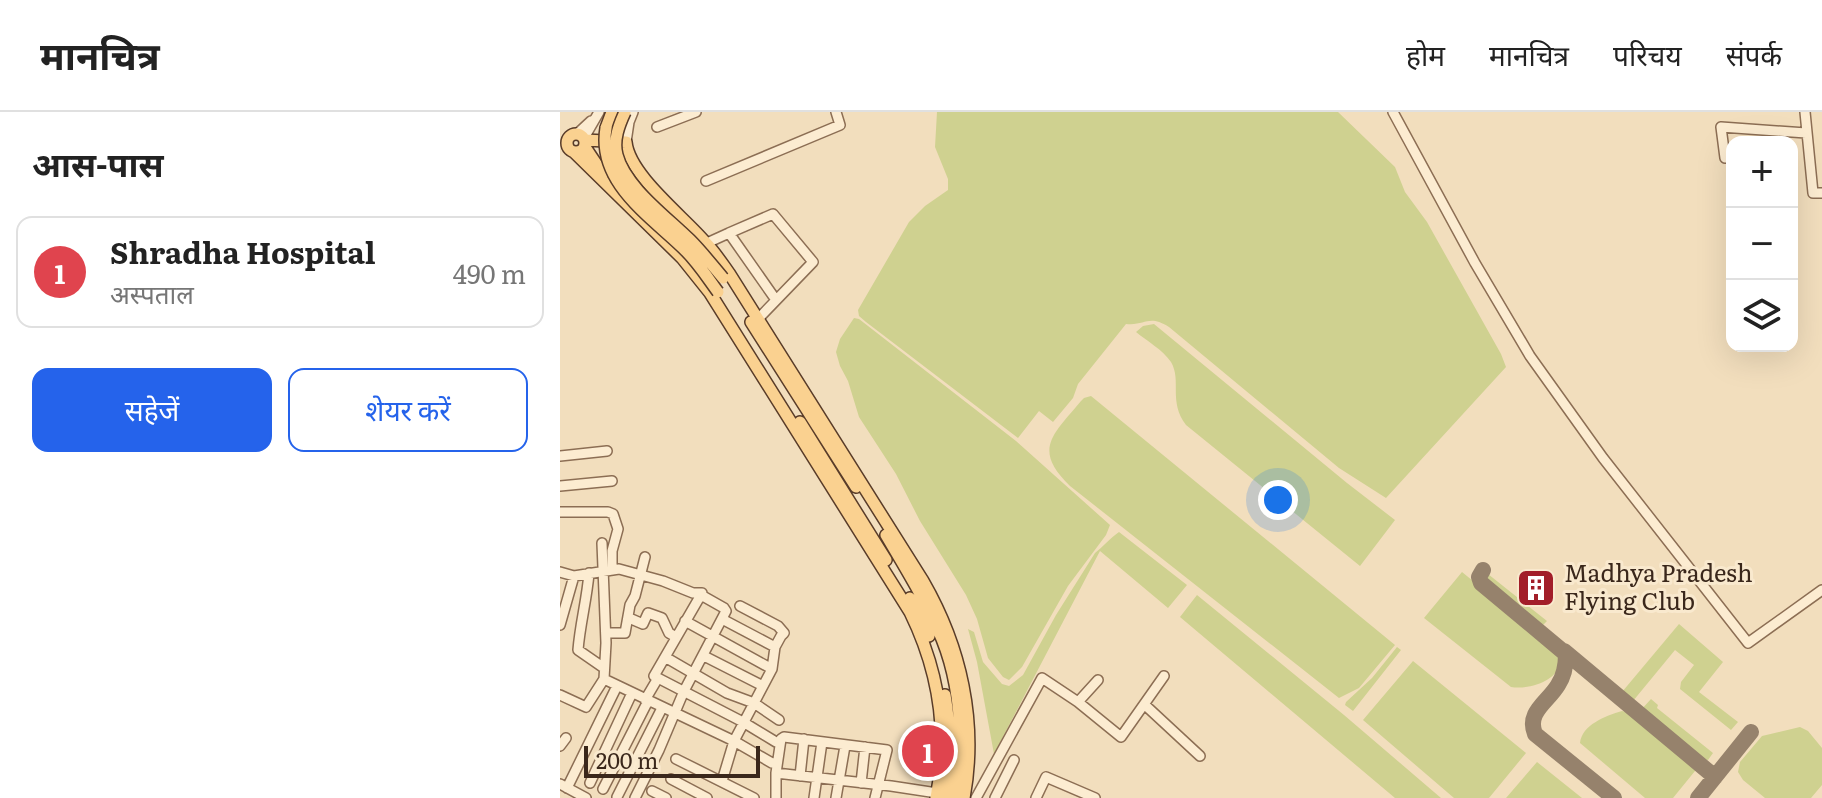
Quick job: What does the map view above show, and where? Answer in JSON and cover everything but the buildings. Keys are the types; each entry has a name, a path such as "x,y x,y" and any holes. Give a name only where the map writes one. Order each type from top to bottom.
{"main road":[{"path":"612,112 604,144 613,174 633,200 694,259 718,292 730,317 921,616 938,665 949,721 950,757 939,796"},
{"path":"625,112 616,148 624,171 701,251 755,318 923,581 944,620 957,654 967,705 969,756 964,798"},
{"path":"560,125 577,142 608,185 682,258 730,317"},
{"path":"577,142 627,145 641,175 707,243 729,273 926,603 952,671 957,702 959,766 954,798"}],"street":[{"path":"577,142 599,112"},
{"path":"627,145 633,112"},
{"path":"657,127 696,112"},
{"path":"706,181 840,125 836,112"},
{"path":"1393,112 1475,263 1530,356 1603,458 1748,643 1822,590"},
{"path":"1805,112 1813,193 1822,193"},
{"path":"1725,158 1721,127 1806,133"},
{"path":"707,243 773,214 813,262 755,318"},
{"path":"729,233 776,300"},
{"path":"560,456 607,451"},
{"path":"560,486 612,481"},
{"path":"560,512 613,514 618,529 607,570"},
{"path":"560,695 586,707 604,679 607,570 602,543"},
{"path":"606,633 625,633 645,557"},
{"path":"560,572 574,576 619,569 693,593 702,593 726,609 635,798"},
{"path":"589,573 578,650 604,668"},
{"path":"574,576 560,626 579,636"},
{"path":"701,595 654,676 776,742"},
{"path":"722,781 734,741 772,669 775,647 784,633 740,606"},
{"path":"629,618 643,624 648,613 662,618 669,633 676,637"},
{"path":"722,619 775,647"},
{"path":"685,621 772,669"},
{"path":"704,656 763,686"},
{"path":"665,657 727,693 754,703 779,720"},
{"path":"1014,760 998,797 978,794 1042,678 1121,737 1164,676"},
{"path":"603,789 658,678"},
{"path":"604,679 734,741 774,768 817,779 879,785 939,796"},
{"path":"1078,702 1098,680"},
{"path":"586,798 564,786 575,774 617,686"},
{"path":"590,783 632,693"},
{"path":"1145,705 1200,756"},
{"path":"575,774 618,797 662,708"},
{"path":"776,798 774,768 782,737 887,750 875,798"},
{"path":"800,776 804,739"},
{"path":"814,798 822,742"},
{"path":"836,798 845,746"},
{"path":"861,783 865,747"},
{"path":"676,759 754,798"},
{"path":"1036,798 1046,777 1095,798"},
{"path":"671,779 707,798"},
{"path":"652,791 666,798"}],"green space":[{"path":"937,112 1338,112 1395,167 1405,192 1427,222 1506,367 1386,498 1339,468 1169,327 1156,321 1126,324 1078,384 1073,398 1053,422 1039,411 1018,438 859,316 858,310 909,222 948,190 948,179 935,147"},
{"path":"854,318 1016,441 1110,525 1068,586 1022,667 1009,680 988,658 977,619 966,595 859,417 836,352 840,339"},
{"path":"1154,324 1395,520 1360,566 1186,425 1176,400 1171,362 1136,332 1143,326"},
{"path":"1091,396 1395,645 1359,688 1339,698 1070,486 1058,473 1049,452 1051,442 1081,401"},
{"path":"1119,532 1187,585 1168,608 1100,551 994,754 968,629 974,632 983,662 1002,684 1009,686 1023,675 1095,553"},
{"path":"1462,572 1554,647 1559,666 1549,679 1530,686 1511,687 1424,618"},
{"path":"1488,574 1547,621 1541,627 1488,584 1485,578"},
{"path":"1197,595 1441,798 1395,798 1180,617"},
{"path":"1679,624 1723,662 1699,692 1738,722 1731,730 1680,689 1681,682 1694,665 1675,650 1633,701 1622,692"},
{"path":"1397,647 1401,650 1353,711 1345,705 1372,678"},
{"path":"1413,661 1526,753 1489,798 1454,798 1363,720"},
{"path":"1651,699 1658,705 1657,708 1713,753 1708,760 1701,759 1640,711"},
{"path":"1622,711 1650,726 1696,766 1673,798 1645,798 1580,743 1590,726"},
{"path":"1800,727 1808,731 1822,748 1822,785 1811,798 1765,798 1743,780 1738,772 1740,762 1762,736"},
{"path":"1537,762 1582,798 1506,798"}],"taxiway":[{"path":"1483,570 1479,577 1481,583 1566,654 1560,682 1533,719 1535,734 1614,798"},
{"path":"1564,651 1715,777"},
{"path":"1698,798 1751,732"}],"place":[{"name":"Madhya Pradesh Flying Club","path":"1536,588"},
{"name":"Shradha Hospital","path":"928,751"}]}
